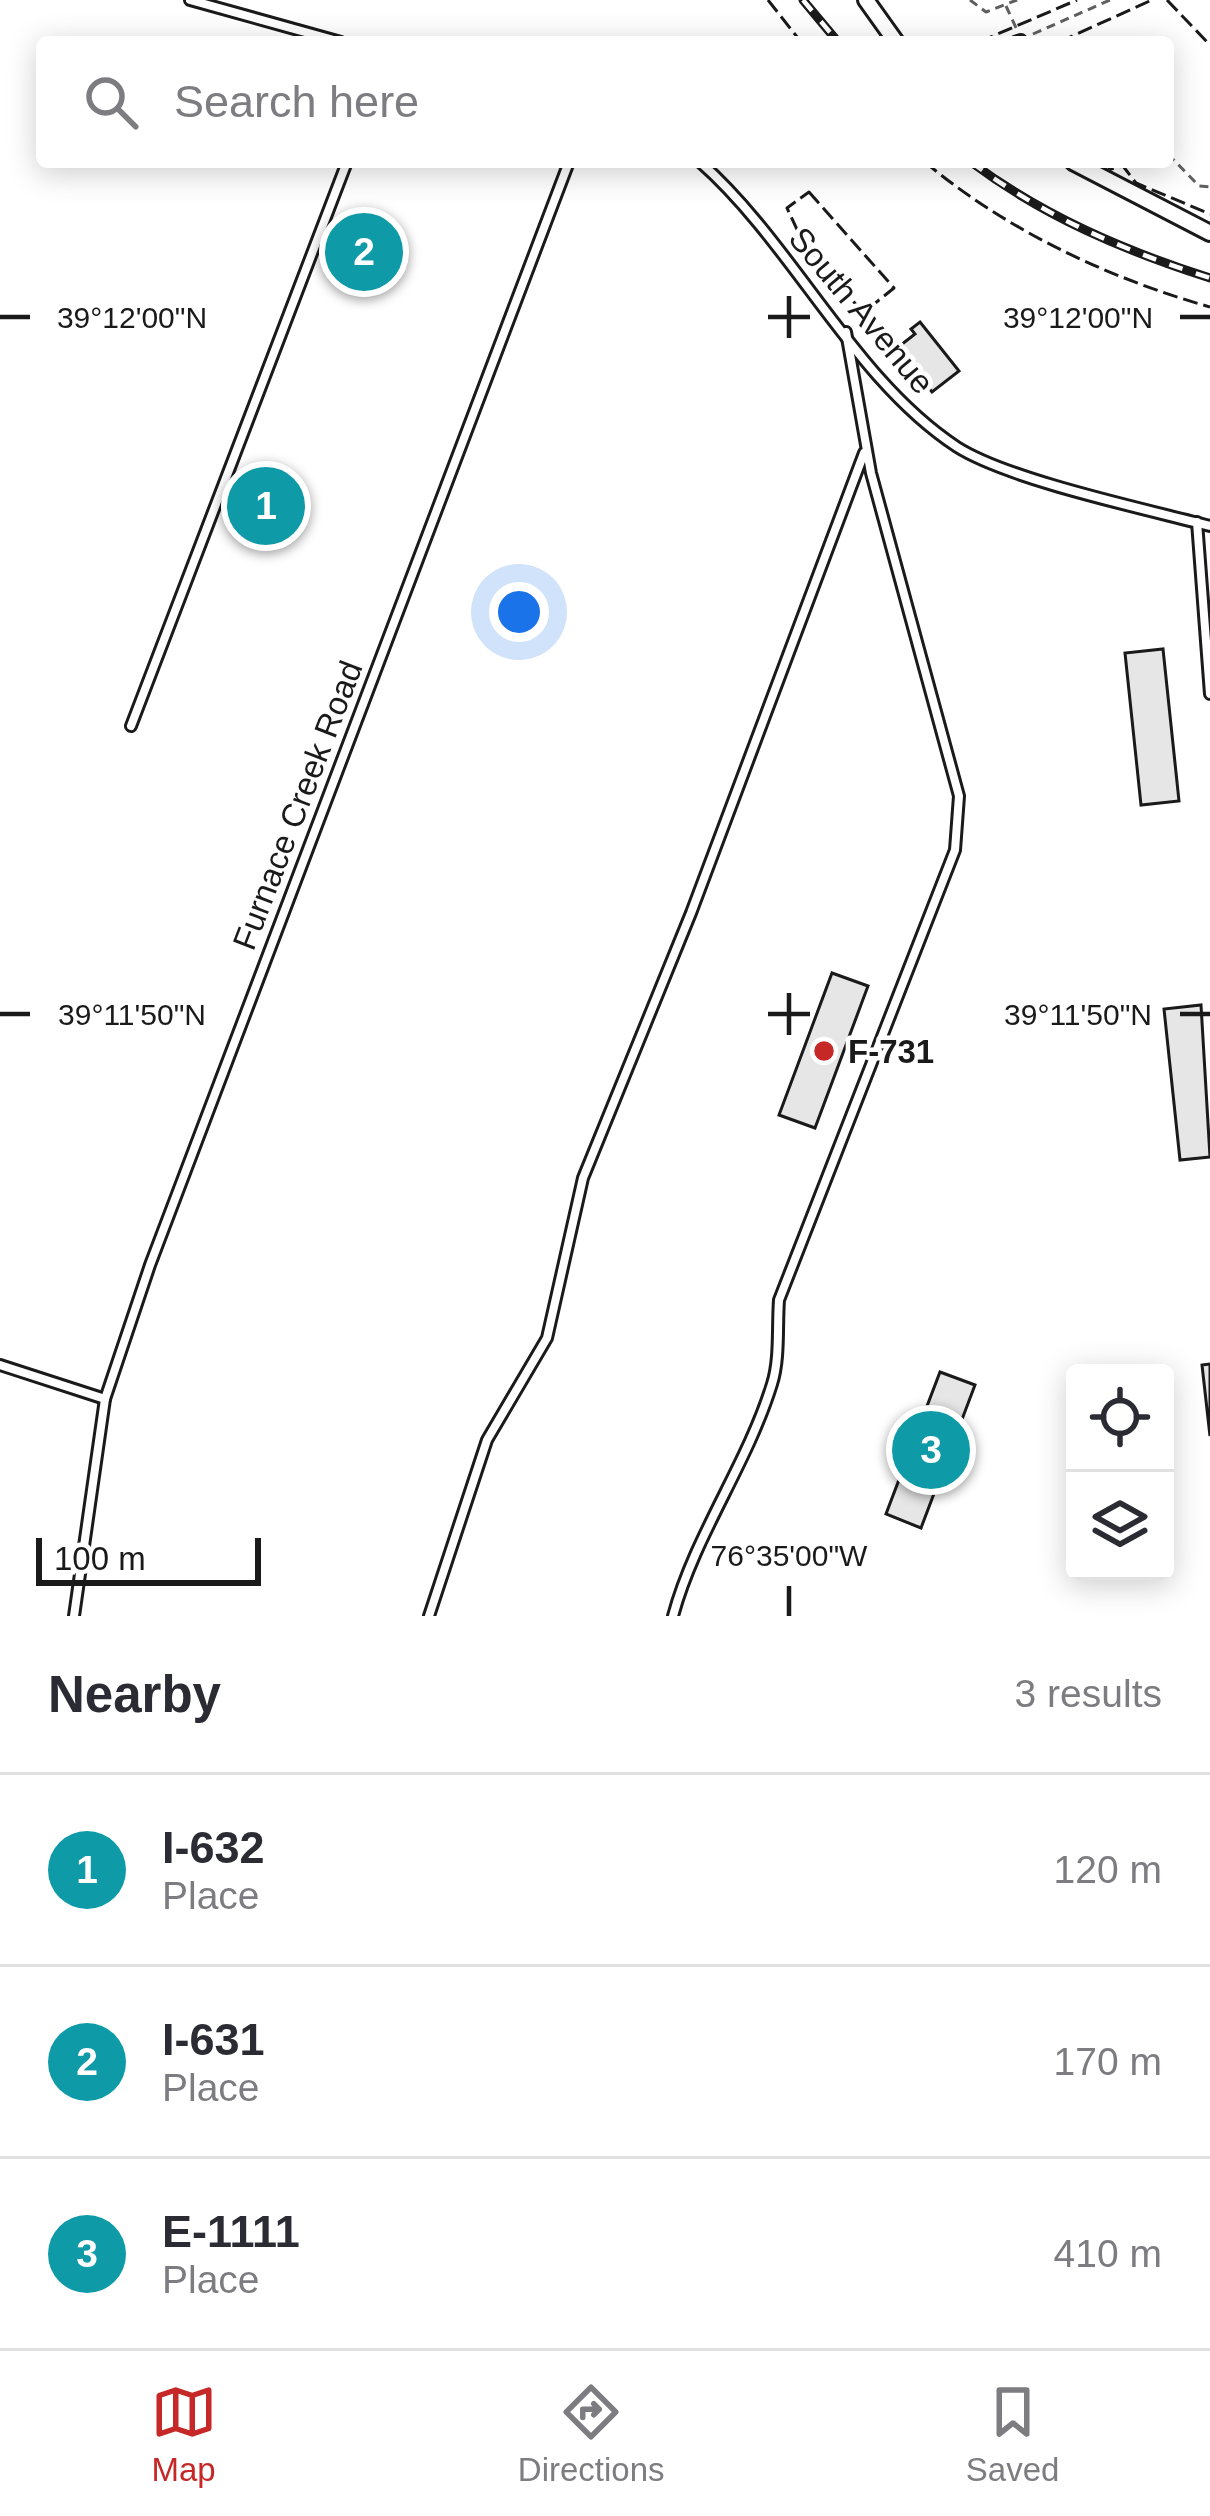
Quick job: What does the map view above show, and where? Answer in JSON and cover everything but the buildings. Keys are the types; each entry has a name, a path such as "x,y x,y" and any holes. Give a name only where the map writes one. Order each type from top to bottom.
{"street":[{"path":"866,0 892,36"},
{"path":"1085,168 1210,233"}],"lane":[{"path":"190,0 319,36"},
{"path":"131,726 345,168"},
{"name":"Furnace Creek Road","path":"74,1616 105,1399 240,1021 567,168"},
{"name":"South Avenue","path":"705,168 790,261 893,392 959,448 1007,468 1210,526"},
{"path":"673,1616 685,1571 731,1487 773,1380 779,1300 955,850 959,796 866,448 846,332"},
{"path":"429,1616 487,1440 547,1338 583,1178 691,913 866,448"},
{"path":"1197,522 1210,694"},
{"path":"0,1364 105,1399"}],"path":[{"path":"970,0 986,12 1017,0"},
{"path":"1029,36 1110,0"},
{"path":"1006,6 1016,36"},
{"path":"1174,160 1199,186 1210,187"}],"railway":[{"path":"803,0 833,36"},
{"path":"980,168 1086,230 1210,278"}],"fence":[{"path":"768,0 796,36"},
{"path":"993,36 1077,0"},
{"path":"1072,36 1152,0"},
{"path":"1167,0 1210,45"},
{"path":"932,168 989,209 1060,249 1134,282 1210,307"},
{"path":"1110,168 1115,168"},
{"path":"1125,168 1136,183 1210,214"},
{"path":"809,192 894,288 863,313 801,238 787,208 809,192"}],"place":[{"name":"I-631","path":"364,252"},
{"name":"I-632","path":"266,506"},
{"name":"F-731","path":"824,1051"},
{"name":"E-1111","path":"931,1450"}]}
